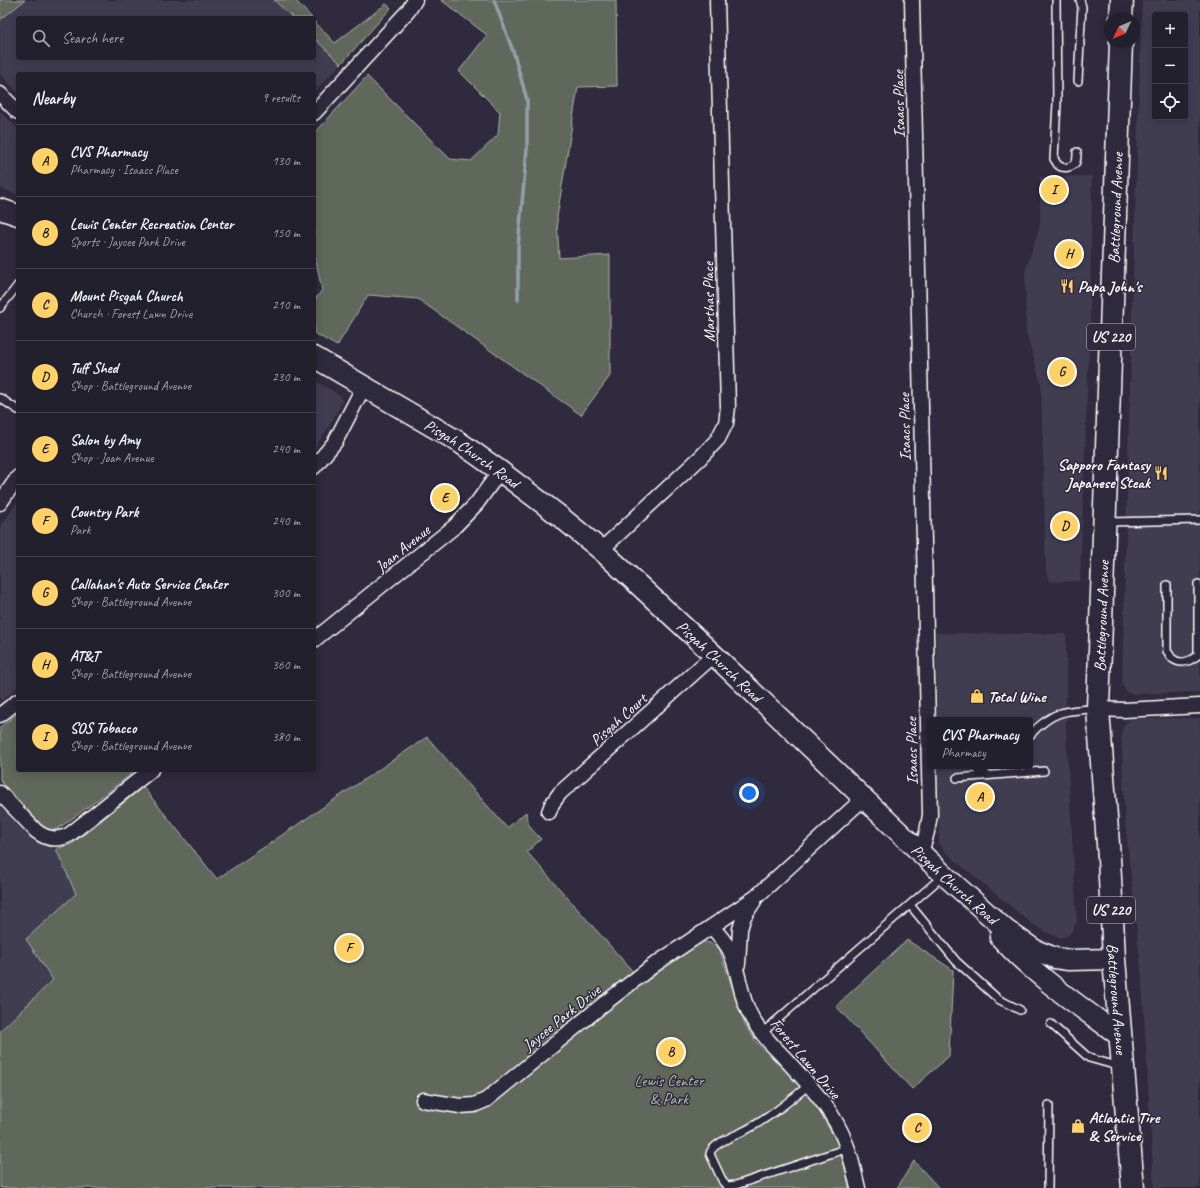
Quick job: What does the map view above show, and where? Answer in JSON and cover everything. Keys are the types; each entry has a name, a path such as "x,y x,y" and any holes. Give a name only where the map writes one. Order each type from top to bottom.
{"main road":[{"path":"1121,12 1122,0"},
{"name":"Battleground Avenue","path":"1121,48 1098,709 1109,858 1114,960 1133,1188"},
{"path":"0,209 16,214"},
{"name":"Pisgah Church Road","path":"316,358 459,442 557,514 601,550 714,655 948,879 1006,930 1026,944 1048,956 1069,960 1114,960"},
{"path":"948,879 1024,961 1050,984 1120,1036"}],"street":[{"path":"316,111 408,12 415,0"},
{"name":"Marthas Place","path":"601,550 718,440 726,423 728,407 717,0"},
{"name":"Isaacs Place","path":"912,0 928,717"},
{"path":"0,94 16,110"},
{"path":"316,465 335,442 364,386"},
{"name":"Joan Avenue","path":"316,638 454,528 477,503 500,471"},
{"path":"0,503 16,480"},
{"name":"Pisgah Court","path":"549,812 552,804 560,793 714,655"},
{"path":"0,715 16,703"},
{"path":"1098,709 1124,710 1200,706"},
{"name":"Isaacs Place","path":"921,853 929,820 929,769"},
{"path":"0,793 36,831 43,836 62,839 148,772"},
{"name":"Forest Lawn Drive","path":"858,1188 848,1148 830,1113 809,1085 753,1021 740,991 737,973 730,950 712,926 756,897 864,798"},
{"name":"Forest Lawn Drive","path":"737,973 740,929 744,916 756,897"},
{"name":"Jaycee Park Drive","path":"423,1100 460,1106 474,1105 486,1100 654,965 712,926"}],"lane":[{"path":"1056,0 1057,103 1054,159 1058,165 1068,168 1076,162 1077,152"},
{"path":"1078,81 1082,7 1080,0"},
{"path":"0,308 16,288"},
{"path":"0,398 16,409"},
{"path":"1105,522 1200,520"},
{"path":"1167,586 1167,651 1173,659 1182,662 1192,660 1198,655 1198,584"},
{"path":"1033,732 1045,720 1058,713 1070,710 1098,709"},
{"path":"957,778 1044,771"},
{"path":"762,1033 910,905 948,879"},
{"path":"910,905 956,961 998,999 1020,1010"},
{"path":"1051,1024 1089,1058 1123,1068"},
{"path":"809,1085 771,1115 710,1150 710,1154 723,1182 727,1186 736,1185 848,1148"},
{"path":"1048,1188 1049,1105"}],"shaded area":[{"path":"25,0 274,0 291,16 16,16 16,60 316,60 316,40 341,64 316,90 316,72 16,72 16,91 0,74 0,20"},
{"path":"1142,0 1200,0 1200,692 1133,694 1126,692 1122,685"},
{"path":"0,111 16,127 16,194 0,188"},
{"path":"1092,176 1090,319 1080,581 1049,582 1046,570 1041,384 1026,332 1025,271 1040,225 1040,177"},
{"path":"316,381 341,396 342,402 329,427 316,446"},
{"path":"16,504 16,689 0,702 0,528"},
{"path":"936,633 1066,634 1066,731 1077,920 1074,928 1068,936 1059,938 1032,924 945,852 939,843 938,769 1033,769 1033,717 937,717"},
{"path":"1200,718 1200,1188 1154,1188 1142,981 1125,821 1121,733 1124,725 1131,719"},
{"path":"0,805 20,828 34,841 56,849 76,894 26,938 53,980 0,1031"}],"green space":[{"path":"0,0 25,0 0,20"},
{"path":"274,0 295,0 310,16 291,16"},
{"path":"441,0 616,0 617,86 578,87 557,217 559,258 610,255 610,376 581,415 418,299 368,295 337,346 316,334 316,298 322,290 316,261 316,132 367,76 450,159 471,161 498,135 500,112 459,71 487,35"},
{"path":"386,4 391,8 341,64 316,40 316,23 335,43"},
{"path":"16,715 16,772 133,772 58,829 43,827 23,808 0,780 0,727"},
{"name":"Lewis Center & Park","path":"427,737 507,828 526,812 530,827 541,839 527,852 643,983 698,944 706,942 719,948 745,1025 757,1043 793,1078 815,1104 837,1142 851,1188 0,1188 0,1031 53,980 26,939 76,894 56,849 72,844 143,787 217,879"},
{"path":"907,940 953,970 949,1056 912,1089 836,1006"},
{"path":"914,1161 939,1188 897,1188"}],"waterway":[{"path":"494,0 514,54 527,100 527,149 518,247 518,300"}],"place":[{"name":"SOS Tobacco","path":"1054,190"},
{"name":"AT&T","path":"1069,254"},
{"name":"Papa John's","path":"1067,286"},
{"name":"Callahan's Auto Service Center","path":"1062,372"},
{"name":"Sapporo Fantasy Japanese Steak","path":"1161,473"},
{"name":"Salon by Amy","path":"445,498"},
{"name":"Tuff Shed","path":"1065,526"},
{"name":"Total Wine","path":"977,696"},
{"name":"CVS Pharmacy","path":"980,797"},
{"name":"Country Park","path":"349,948"},
{"name":"Lewis Center Recreation Center","path":"671,1052"},
{"name":"Atlantic Tire & Service","path":"1078,1126"},
{"name":"Mount Pisgah Church","path":"917,1128"}]}
